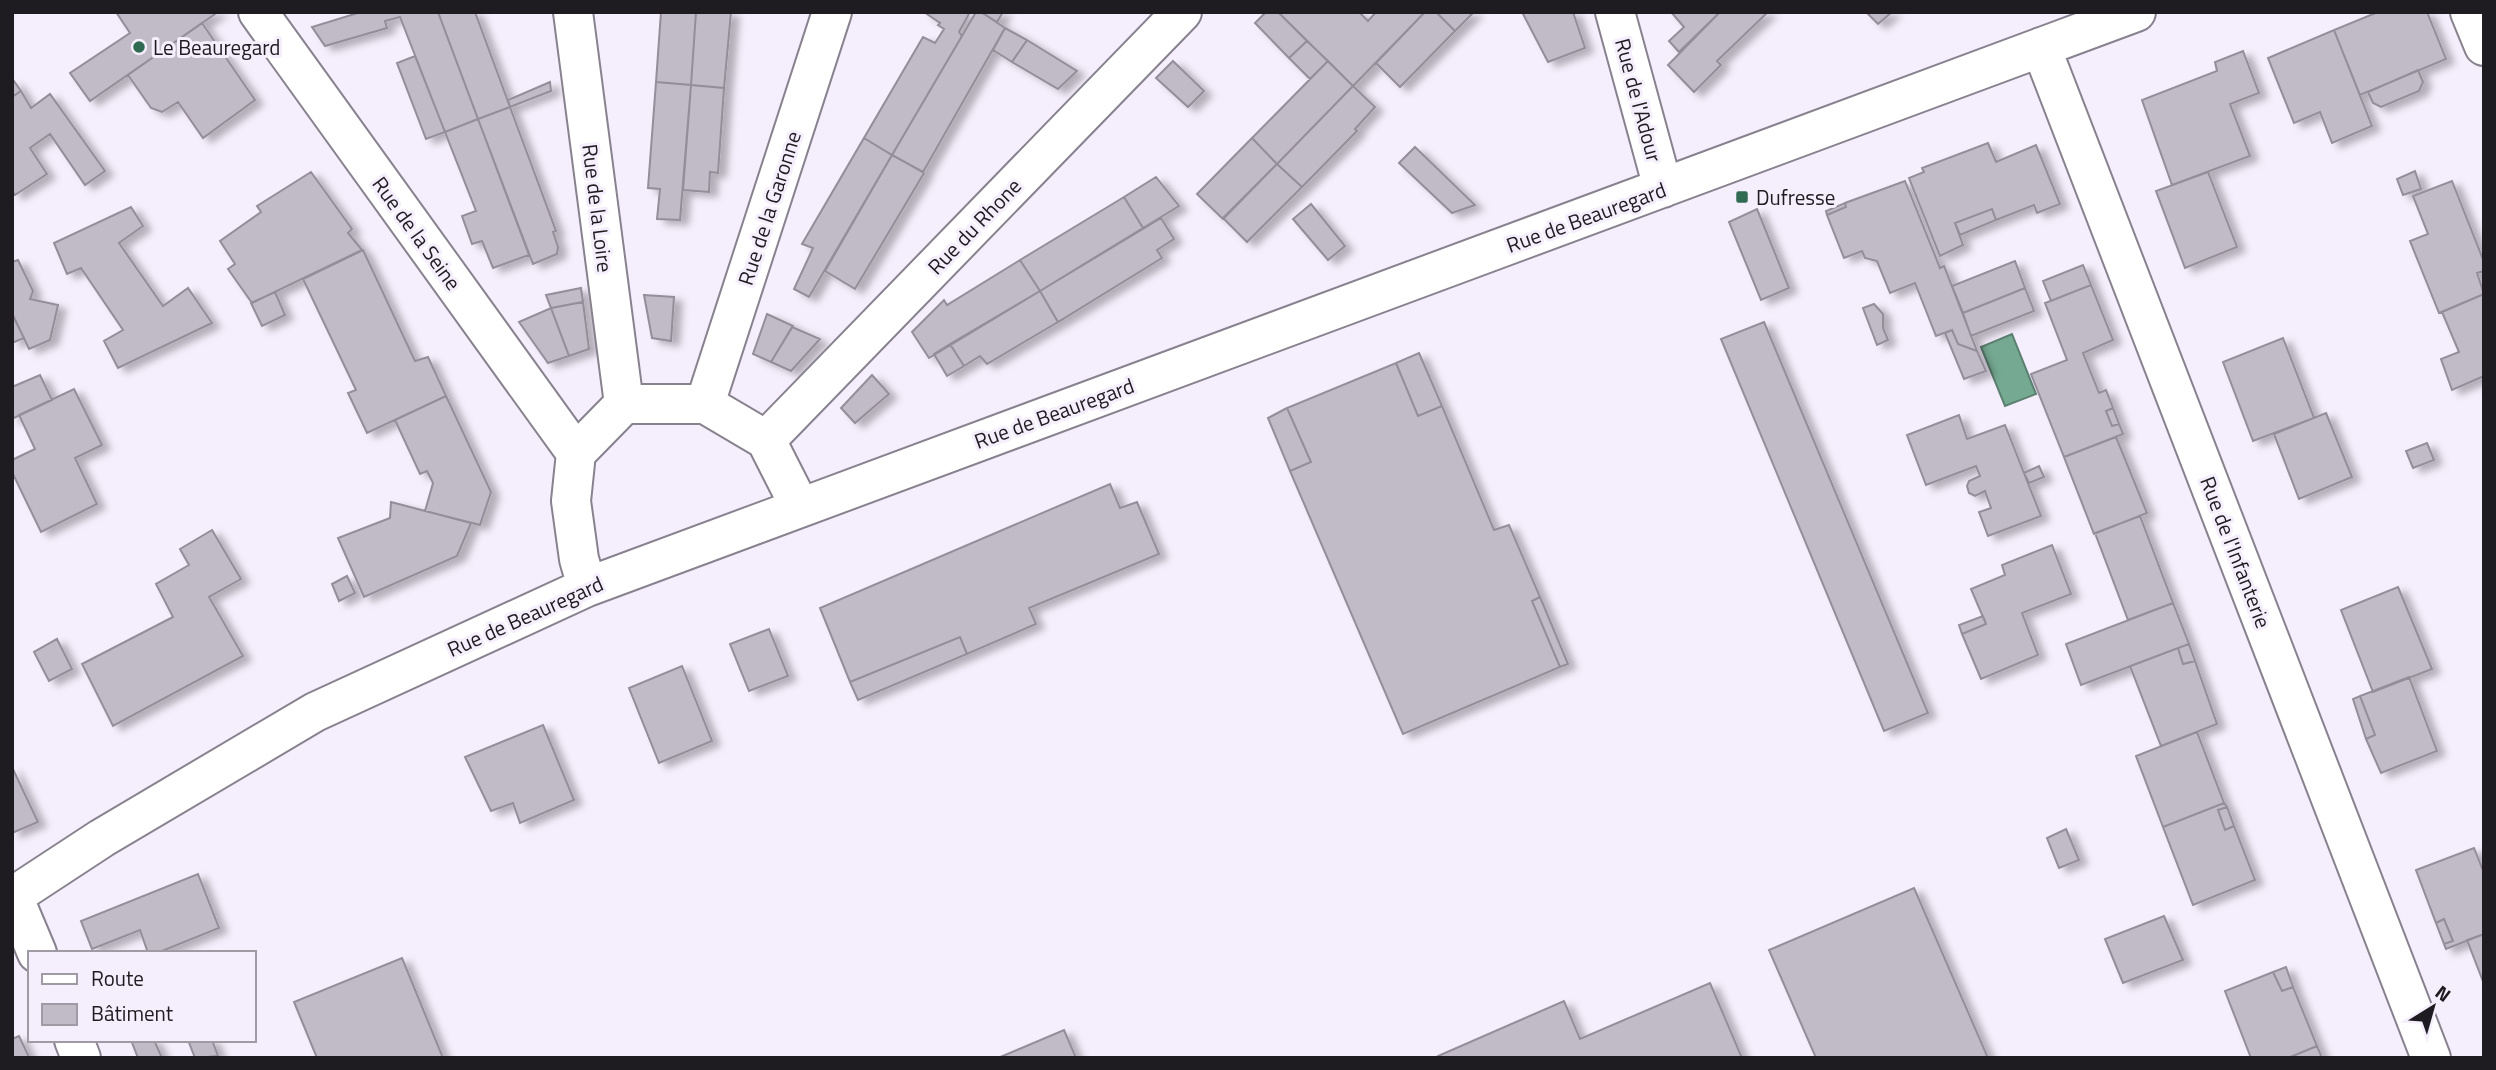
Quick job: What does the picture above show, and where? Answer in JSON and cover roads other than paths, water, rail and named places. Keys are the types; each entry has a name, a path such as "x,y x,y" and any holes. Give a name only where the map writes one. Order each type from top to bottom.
{"street":[{"name":"Rue de la Seine","path":"258,12 576,453"},
{"name":"Rue de la Loire","path":"573,12 624,404"},
{"name":"Rue de la Garonne","path":"705,404 832,12"},
{"name":"Rue du Rhone","path":"766,440 1182,12"},
{"name":"Rue de l'Adour","path":"1615,12 1663,188"},
{"name":"Rue de Beauregard","path":"13,897 102,838 315,712 587,587 2136,12"},
{"path":"2470,12 2484,46"},
{"name":"Rue de l'Infanterie","path":"2041,47 2431,1058"},
{"path":"587,587 579,559 571,500 576,453 624,404 705,404 766,440 800,507"},
{"path":"13,897 36,951"}],"place":[{"name":"Le Beauregard","path":"139,47"},
{"name":"Dufresse","path":"1742,197"}]}
